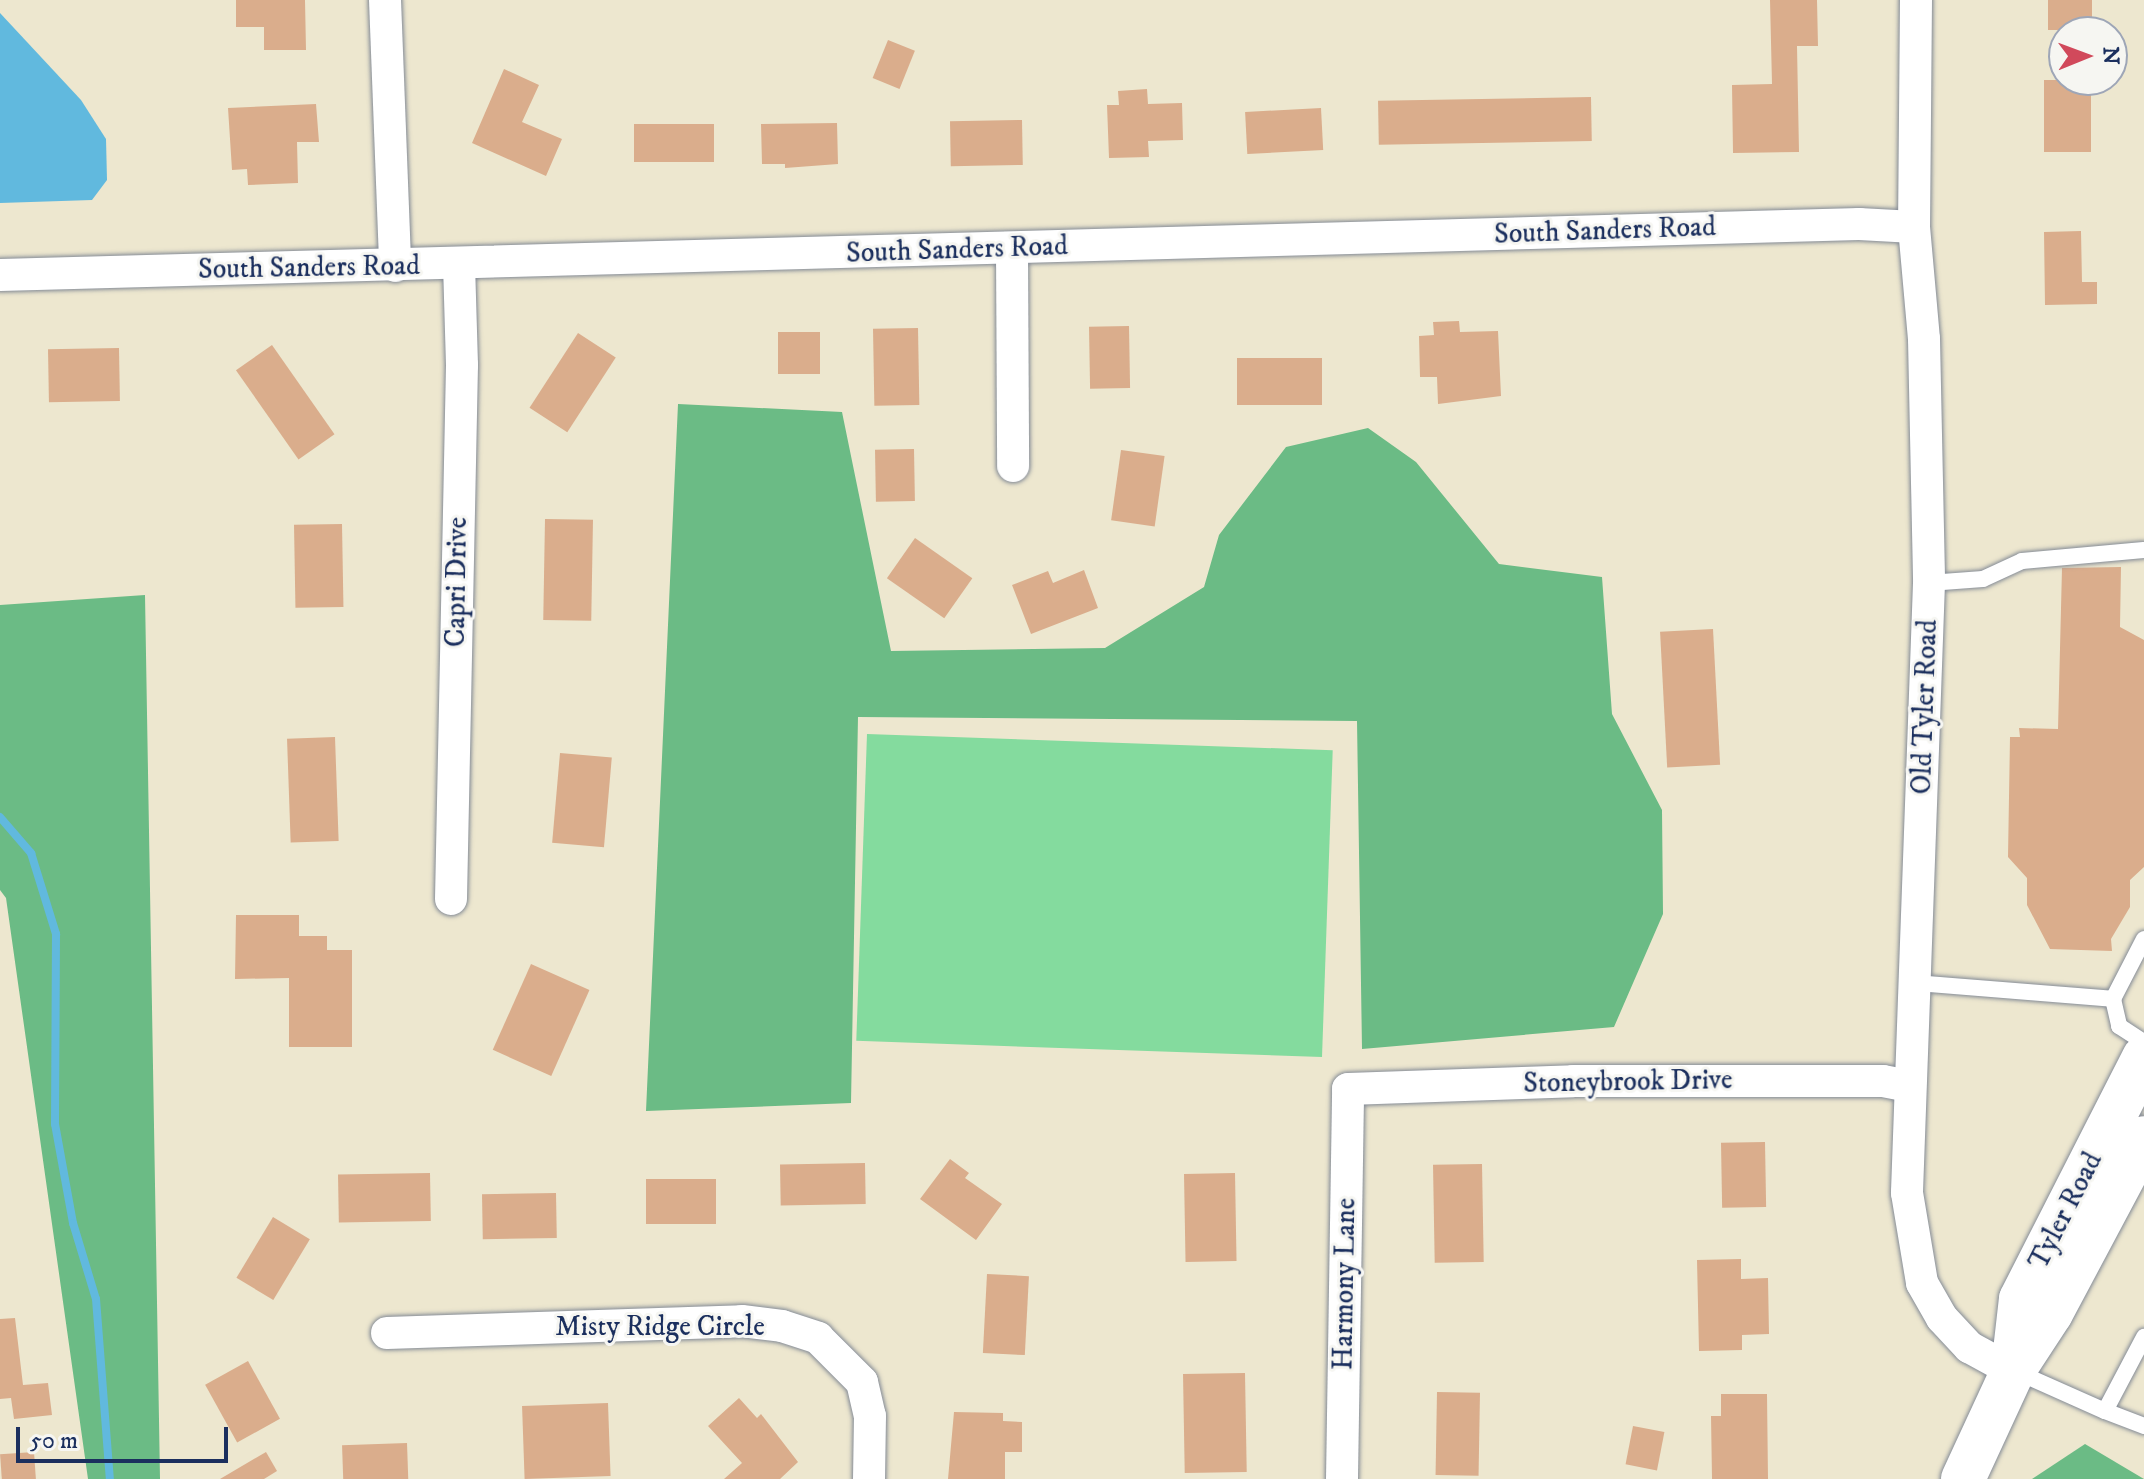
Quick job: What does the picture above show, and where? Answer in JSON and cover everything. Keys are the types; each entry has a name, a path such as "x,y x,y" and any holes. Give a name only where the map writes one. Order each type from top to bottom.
{"street":[{"path":"385,0 395,266"},
{"name":"Old Tyler Road","path":"1916,0 1914,227 1924,339 1929,583 1916,983 1908,1086 1907,1193 1922,1283 1942,1318 1969,1347 2013,1371"},
{"name":"South Sanders Road","path":"0,275 459,265 1859,224 1914,227"},
{"path":"1012,249 1013,466"},
{"name":"Capri Drive","path":"451,899 462,365 459,265"},
{"name":"Tyler Road","path":"2013,1371 2021,1299 2144,1058"},
{"name":"Stoneybrook Drive","path":"1348,1089 1573,1081 1883,1081 1908,1086"},
{"name":"Harmony Lane","path":"1342,1479 1348,1089"},
{"name":"Tyler Road","path":"1963,1479 2013,1371 2051,1313 2144,1138"},
{"name":"Misty Ridge Circle","path":"387,1333 742,1321 782,1326 818,1338 862,1382 870,1416 869,1479"}],"lane":[{"path":"1929,583 1983,579 2022,561 2144,550"},
{"path":"2144,939 2113,999 2119,1026 2144,1042"},
{"path":"1916,983 2113,999"},
{"path":"2105,1411 2144,1337"},
{"path":"2013,1371 2144,1426"}],"green space":[{"path":"678,404 842,412 891,651 1105,648 1204,587 1219,535 1286,447 1368,428 1416,462 1499,564 1602,577 1612,714 1662,810 1663,914 1614,1027 1362,1049 1357,721 858,717 851,1103 646,1111"},
{"path":"145,595 160,1479 88,1479 6,898 0,890 0,605"},
{"path":"867,734 1333,750 1322,1057 856,1041"},
{"path":"2085,1444 2144,1479 2032,1479"}],"water":[{"path":"0,13 81,100 106,139 107,180 92,200 0,203"}],"building":[{"path":"236,0 305,0 306,50 264,50 264,27 236,27"},
{"path":"1770,0 1817,0 1818,46 1797,46 1799,152 1733,153 1732,85 1772,84"},
{"path":"2048,0 2092,0 2092,16 2048,16"},
{"path":"888,40 915,51 900,89 873,78"},
{"path":"504,69 539,85 522,122 562,139 546,176 472,143"},
{"path":"2044,80 2048,80 2048,96 2091,96 2091,152 2044,152"},
{"path":"1147,89 1148,104 1182,103 1183,140 1148,141 1149,157 1109,158 1107,105 1119,105 1118,91"},
{"path":"1591,97 1592,141 1379,145 1378,101"},
{"path":"316,104 319,142 297,142 298,183 248,185 247,169 232,170 228,108"},
{"path":"1321,108 1323,150 1247,154 1245,112"},
{"path":"1022,120 1023,165 951,166 950,121"},
{"path":"837,123 838,164 785,168 785,164 762,164 761,124"},
{"path":"634,124 714,124 714,162 634,162"},
{"path":"2081,231 2082,282 2097,282 2097,304 2045,305 2044,232"},
{"path":"1459,321 1460,332 1498,331 1501,396 1438,404 1437,377 1420,377 1419,336 1434,335 1433,322"},
{"path":"1129,326 1130,388 1090,389 1089,327"},
{"path":"918,328 919,405 874,406 873,329"},
{"path":"778,332 820,332 820,374 778,374"},
{"path":"578,333 616,358 567,432 530,408"},
{"path":"272,345 335,434 298,460 236,370"},
{"path":"119,348 120,401 49,402 48,349"},
{"path":"1237,358 1322,358 1322,405 1237,405"},
{"path":"914,449 915,501 876,502 875,450"},
{"path":"1121,450 1165,456 1155,526 1111,520"},
{"path":"545,519 593,520 591,621 543,620"},
{"path":"342,524 343,607 295,608 294,525"},
{"path":"915,538 972,578 944,618 887,578"},
{"path":"2121,567 2120,627 2144,640 2144,867 2130,880 2130,907 2111,939 2112,951 2050,949 2027,905 2027,878 2008,857 2010,737 2020,737 2019,728 2058,729 2062,568"},
{"path":"1084,570 1098,608 1031,634 1012,585 1048,571 1053,583"},
{"path":"1713,629 1720,765 1667,768 1660,632"},
{"path":"335,737 339,841 291,843 287,739"},
{"path":"560,753 612,758 604,847 552,843"},
{"path":"236,915 299,915 299,936 327,936 327,950 352,950 352,1047 289,1047 289,978 235,979"},
{"path":"531,964 589,990 551,1076 493,1050"},
{"path":"1765,1142 1766,1207 1722,1208 1721,1143"},
{"path":"950,1159 969,1173 965,1178 1002,1204 976,1240 920,1199"},
{"path":"865,1163 866,1204 781,1205 780,1164"},
{"path":"1482,1164 1484,1262 1435,1263 1433,1165"},
{"path":"430,1173 431,1221 339,1223 338,1175"},
{"path":"1235,1173 1237,1261 1186,1262 1184,1174"},
{"path":"646,1179 716,1179 716,1224 646,1224"},
{"path":"556,1193 557,1238 483,1239 482,1194"},
{"path":"273,1217 310,1239 273,1300 236,1278"},
{"path":"1741,1259 1741,1279 1768,1278 1769,1334 1742,1335 1742,1350 1699,1351 1697,1260"},
{"path":"987,1274 1029,1276 1025,1355 983,1353"},
{"path":"15,1318 23,1385 48,1383 52,1415 14,1419 11,1398 0,1399 0,1319"},
{"path":"248,1361 280,1419 237,1442 205,1385"},
{"path":"1245,1373 1247,1472 1185,1473 1183,1374"},
{"path":"1437,1392 1480,1393 1479,1476 1436,1475"},
{"path":"1721,1394 1767,1394 1768,1479 1712,1479 1711,1416 1721,1416"},
{"path":"739,1398 757,1418 761,1414 798,1462 780,1479 724,1479 742,1463 708,1426"},
{"path":"608,1403 611,1476 525,1479 522,1406"},
{"path":"954,1412 1003,1413 1003,1421 1022,1422 1022,1452 1005,1452 1005,1479 948,1479"},
{"path":"1633,1426 1664,1432 1657,1470 1626,1464"},
{"path":"407,1443 408,1479 343,1479 342,1445"},
{"path":"34,1452 36,1479 2,1479 0,1454"},
{"path":"266,1452 277,1471 264,1479 220,1479"}],"waterway":[{"path":"0,817 31,853 56,934 55,1124 73,1223 96,1299 110,1479"}]}
